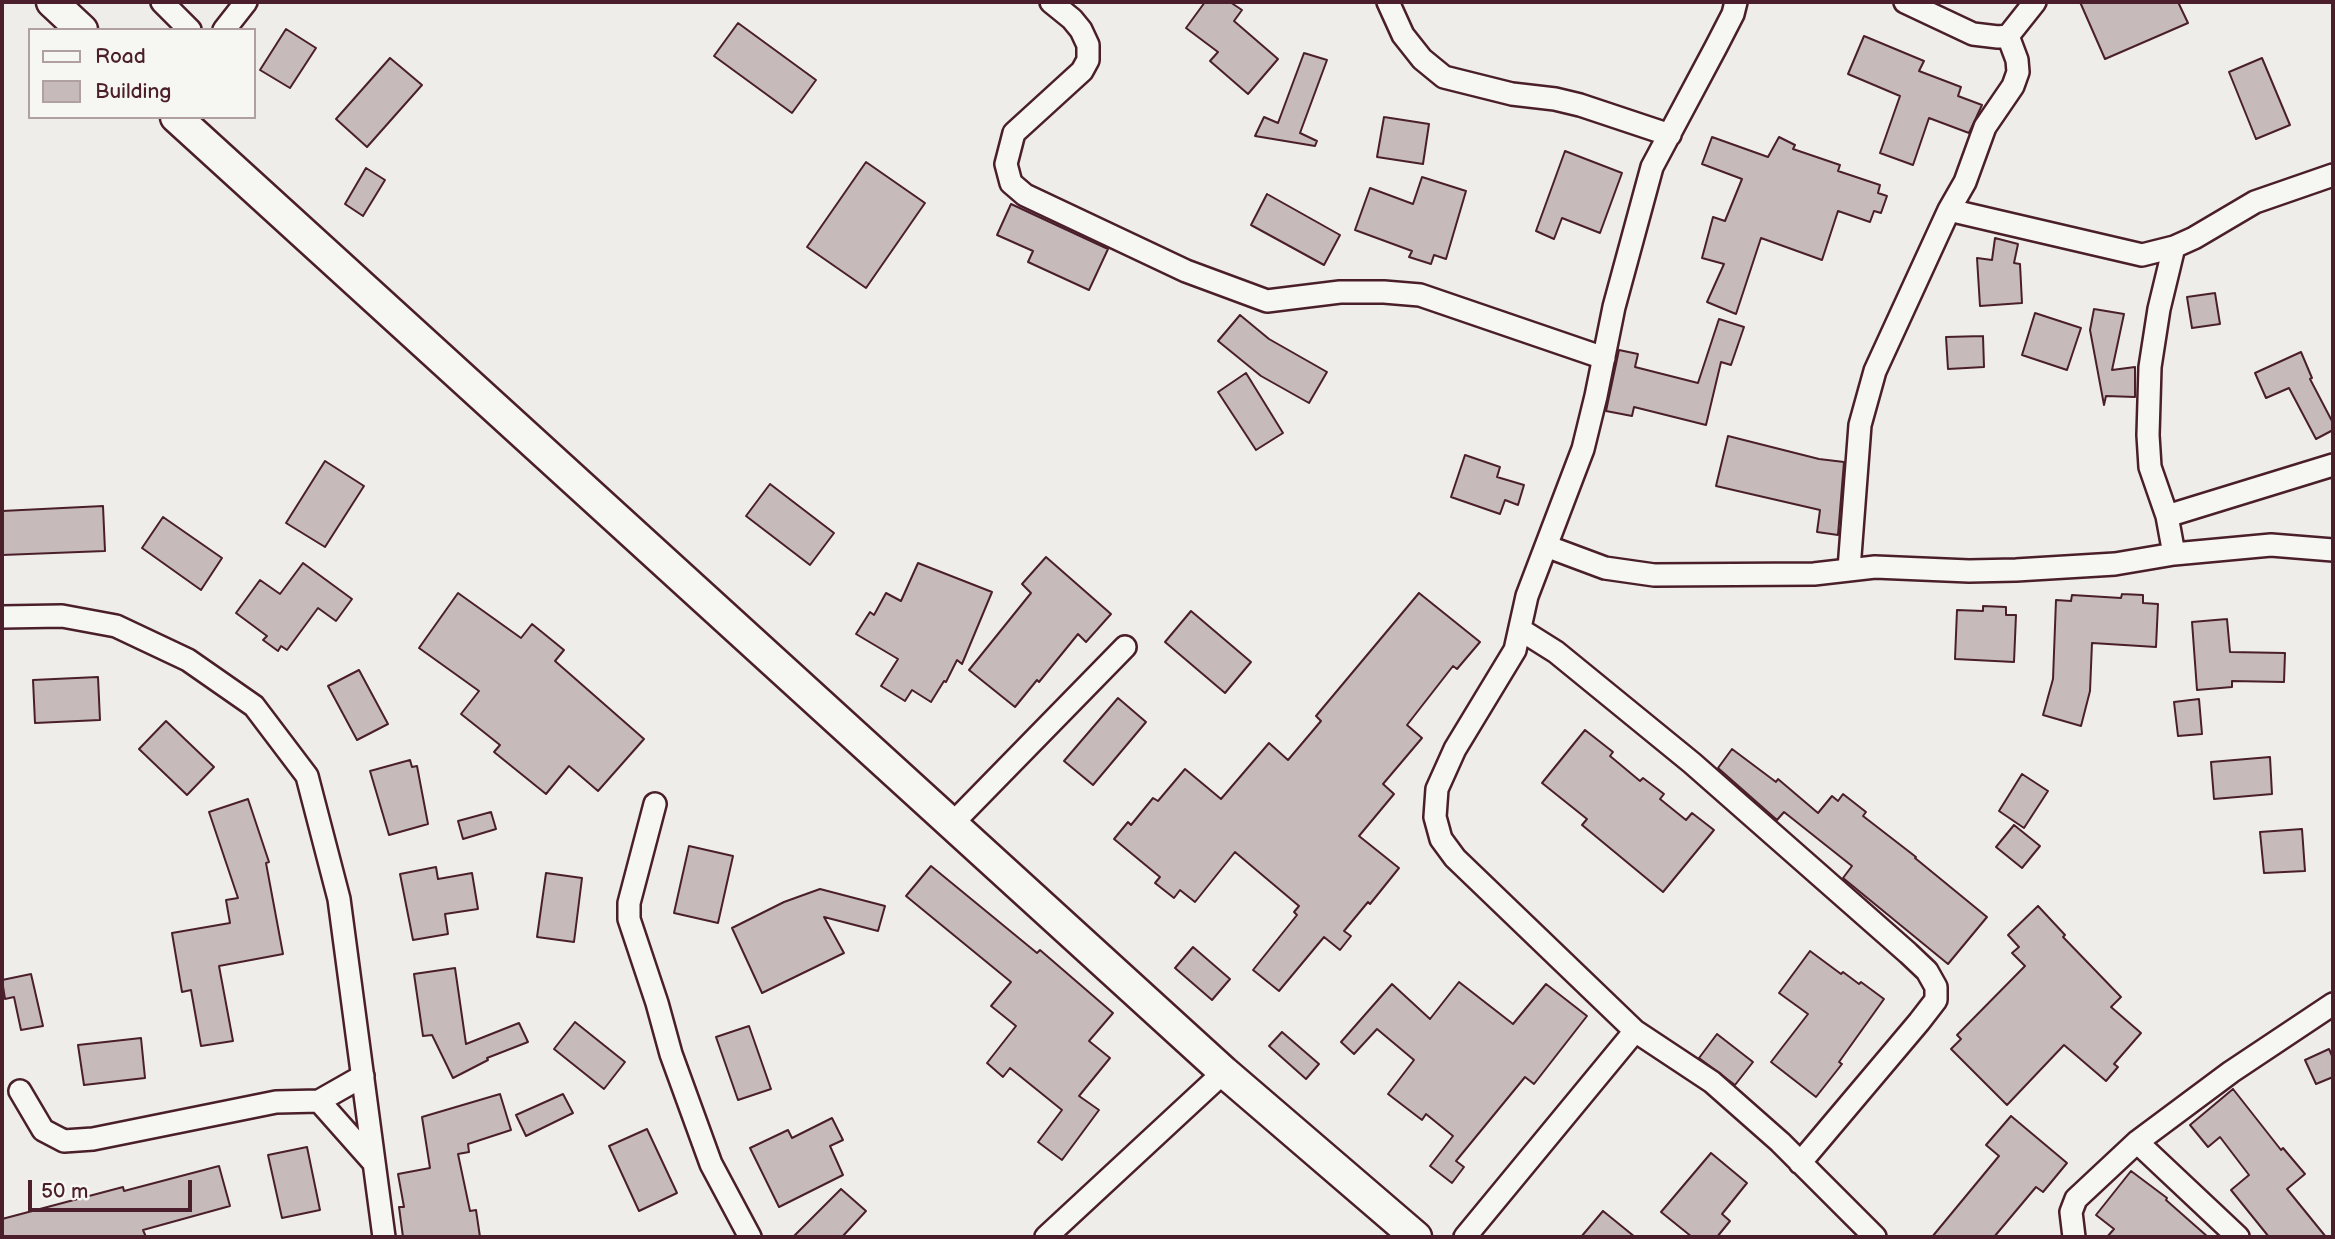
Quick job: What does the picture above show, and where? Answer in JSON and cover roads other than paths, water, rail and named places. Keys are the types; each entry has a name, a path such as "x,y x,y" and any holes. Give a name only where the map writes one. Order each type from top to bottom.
{"main road":[{"path":"52,2 80,28"},
{"path":"178,119 1224,1072 1416,1237"}],"street":[{"path":"162,2 188,28"},
{"path":"226,28 246,2"},
{"path":"1051,2 1081,30 1088,45 1088,60 1082,71 1014,133 1006,164 1012,183 1025,195 1186,271 1267,301 1340,292 1420,295 1604,358"},
{"path":"1388,2 1403,35 1422,59 1444,77 1512,94 1580,105 1670,135"},
{"path":"1737,2 1717,47 1652,167 1614,307 1583,449 1527,596 1516,650 1455,749 1437,789 1435,817 1441,839 1455,859 1635,1031 1712,1082 1875,1237"},
{"path":"1905,2 1973,34 1998,37 2008,36 2035,2"},
{"path":"1849,569 1860,425 1875,371 1965,182 1986,127 2013,86 2018,72 2017,60 2008,36"},
{"path":"1949,211 2143,255 2174,247 2194,238 2255,202 2333,174"},
{"path":"2174,247 2159,309 2150,367 2148,435 2150,467 2167,516 2174,554"},
{"path":"2167,516 2333,465"},
{"path":"1546,546 1605,568 1654,575 1814,575 1875,567 1969,571 2090,567 2174,554 2271,544 2333,550"},
{"path":"2,617 62,616 116,626 188,660 254,706 307,776 339,899 384,1237"},
{"path":"1521,630 1556,652 1692,763 1927,971 1936,987 1936,1000 1925,1015 1800,1163"},
{"path":"952,824 1125,647"},
{"path":"655,803 629,904 629,919 671,1054 711,1164 750,1237"},
{"path":"2074,1237 2071,1212 2076,1199 2137,1142 2231,1072 2333,1004"},
{"path":"1465,1237 1635,1031"},
{"path":"1046,1237 1224,1072"},
{"path":"20,1091 43,1129 64,1141 93,1139 276,1102 319,1101 363,1076"},
{"path":"319,1101 374,1163"},
{"path":"2137,1142 2238,1237"}]}
